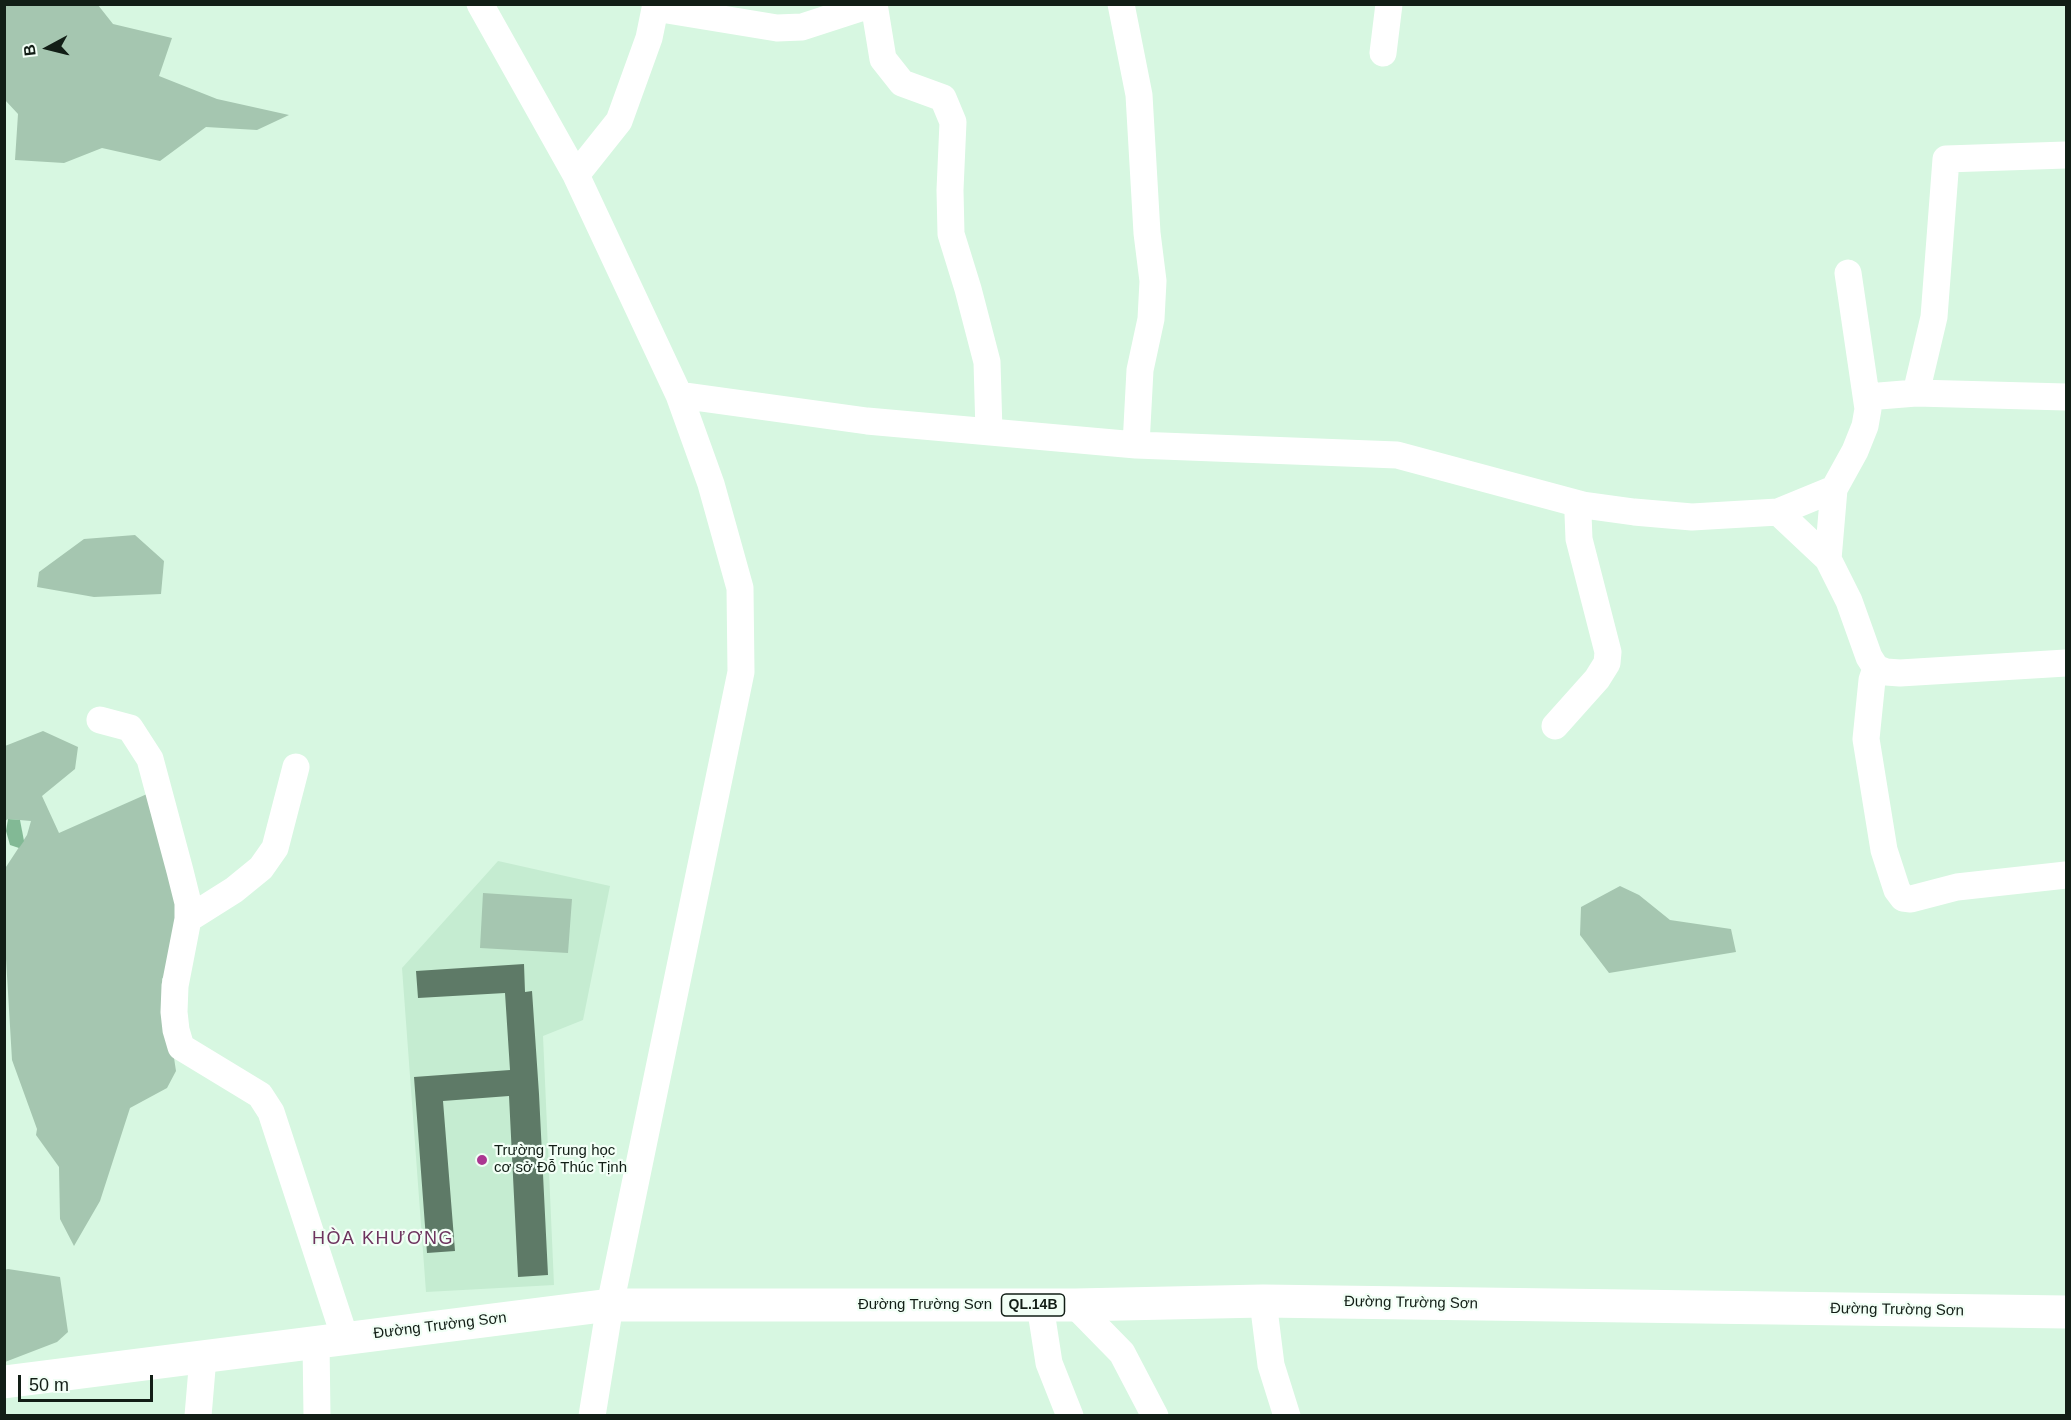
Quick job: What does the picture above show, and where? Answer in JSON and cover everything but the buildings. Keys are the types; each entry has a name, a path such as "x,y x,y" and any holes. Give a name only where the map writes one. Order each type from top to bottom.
{"highway":[{"name":"Đường Trường Sơn","path":"4,1382 610,1305 1075,1305 1263,1301 2067,1312"}],"street":[{"path":"480,4 576,175 679,394 711,484 740,588 741,672 610,1305 592,1416"},
{"path":"576,175 619,121 649,38 655,6 777,28 802,27 874,4 884,59 902,83 943,98 953,122 951,234 987,362 989,432"},
{"path":"1121,4 1139,95 1147,233 1153,281 1151,319 1140,370 1136,445"},
{"path":"1383,53 1389,4"},
{"path":"1916,393 1934,317 1946,159 2067,155"},
{"path":"1828,559 1834,489 1855,451 1865,426 1868,409 1848,273"},
{"path":"1867,397 1916,393 2067,397"},
{"path":"679,394 867,421 1136,445 1397,455 1583,505 1692,517 1778,512 1834,489"},
{"path":"1555,726 1597,679 1607,663 1608,652 1580,539 1578,514 1583,505"},
{"path":"1778,512 1828,559 1849,601 1869,657 1876,668 1886,672 1900,673 2067,663"},
{"path":"1876,668 1872,680 1866,739 1884,850 1897,890 1903,898 1911,899 1957,887 2067,875"},
{"path":"99,720 130,728 150,759 180,871 188,903 188,919 175,986 174,1012 181,1047 260,1095 271,1112 331,1340 317,1416"},
{"path":"188,919 234,890 261,868 274,848 296,767"},
{"path":"1263,1301 1271,1365 1287,1416"},
{"path":"1040,1305 1049,1363 1070,1416"},
{"path":"1075,1305 1122,1353 1155,1416"},
{"path":"198,1416 203,1357"}],"shaded area":[{"path":"4,5 98,5 113,24 172,38 159,76 217,99 289,115 257,130 206,127 160,161 102,148 64,163 15,160 18,114 5,100"},
{"path":"135,535 164,561 161,594 94,597 37,587 39,572 84,539"},
{"path":"43,731 78,747 75,769 42,796 59,833 147,794 189,940 162,979 176,1071 167,1088 130,1108 100,1201 74,1246 60,1219 59,1167 36,1135 37,1129 12,1060 5,942 4,870 27,835 31,821 8,819 5,821 5,746"},
{"path":"8,819 20,820 24,841 19,848 10,845 6,831"},
{"name":"Trường Trung học cơ sở Đỗ Thúc Tịnh","path":"498,861 610,886 583,1020 543,1036 554,1285 426,1292 402,968"},
{"path":"1620,886 1639,895 1670,920 1731,929 1736,952 1609,973 1580,935 1581,907"},
{"path":"483,893 572,899 568,953 480,948"},
{"path":"4,1270 60,1277 68,1332 57,1342 5,1362"}],"place":[{"name":"Trường Trung học cơ sở Đỗ Thúc Tịnh","path":"482,1160"}],"district":[{"name":"HÒA KHƯƠNG","path":"383,1239"}]}
